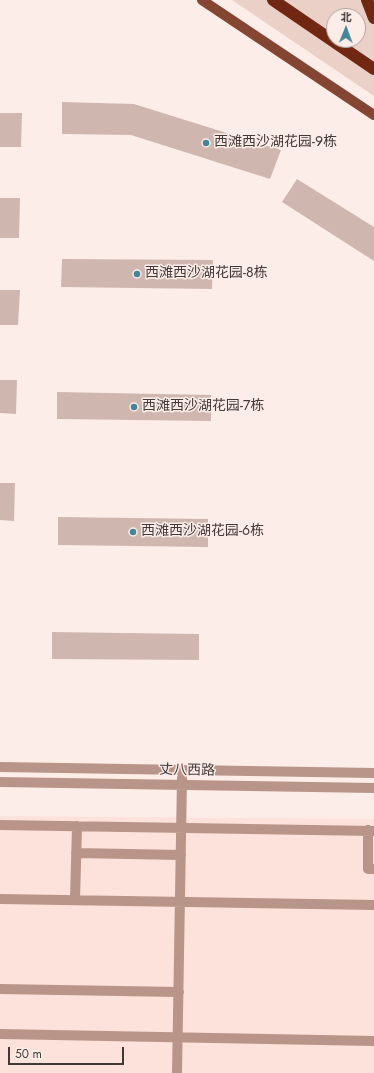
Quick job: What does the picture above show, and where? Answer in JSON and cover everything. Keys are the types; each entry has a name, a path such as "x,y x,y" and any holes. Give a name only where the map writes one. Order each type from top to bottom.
{"highway":[{"path":"273,0 374,69"},
{"path":"367,0 374,18"}],"main road":[{"path":"202,0 374,115"}],"street":[{"name":"丈八西路","path":"0,767 374,773"},
{"path":"177,1073 182,770"},
{"name":"丈八西路","path":"0,782 374,788"},
{"path":"0,825 371,830 368,869 374,869"},
{"path":"76,900 77,826"},
{"path":"76,853 181,855"},
{"path":"0,899 374,905"},
{"path":"0,989 179,992"},
{"path":"0,1034 374,1042"}],"shaded area":[{"path":"232,0 374,0 374,96"},
{"path":"0,816 374,819 374,1073 0,1073"}],"building":[{"name":"西滩西沙湖花园-9栋","path":"62,102 134,104 281,150 270,179 131,135 62,134"},
{"path":"0,113 22,113 21,147 0,147"},
{"path":"297,179 374,227 374,261 282,202"},
{"path":"0,198 20,198 19,238 0,238"},
{"name":"西滩西沙湖花园-8栋","path":"62,259 213,260 212,289 61,287"},
{"path":"0,290 20,290 18,325 0,325"},
{"path":"0,380 17,380 16,414 0,413"},
{"name":"西滩西沙湖花园-7栋","path":"57,392 211,395 211,421 57,419"},
{"path":"0,483 15,483 14,521 0,520"},
{"name":"西滩西沙湖花园-6栋","path":"58,517 208,519 208,547 58,545"},
{"path":"52,632 199,634 199,660 52,659"}],"place":[{"name":"西滩西沙湖花园-9栋","path":"206,143"},
{"name":"西滩西沙湖花园-8栋","path":"137,274"},
{"name":"西滩西沙湖花园-7栋","path":"134,407"},
{"name":"西滩西沙湖花园-6栋","path":"133,532"}]}
